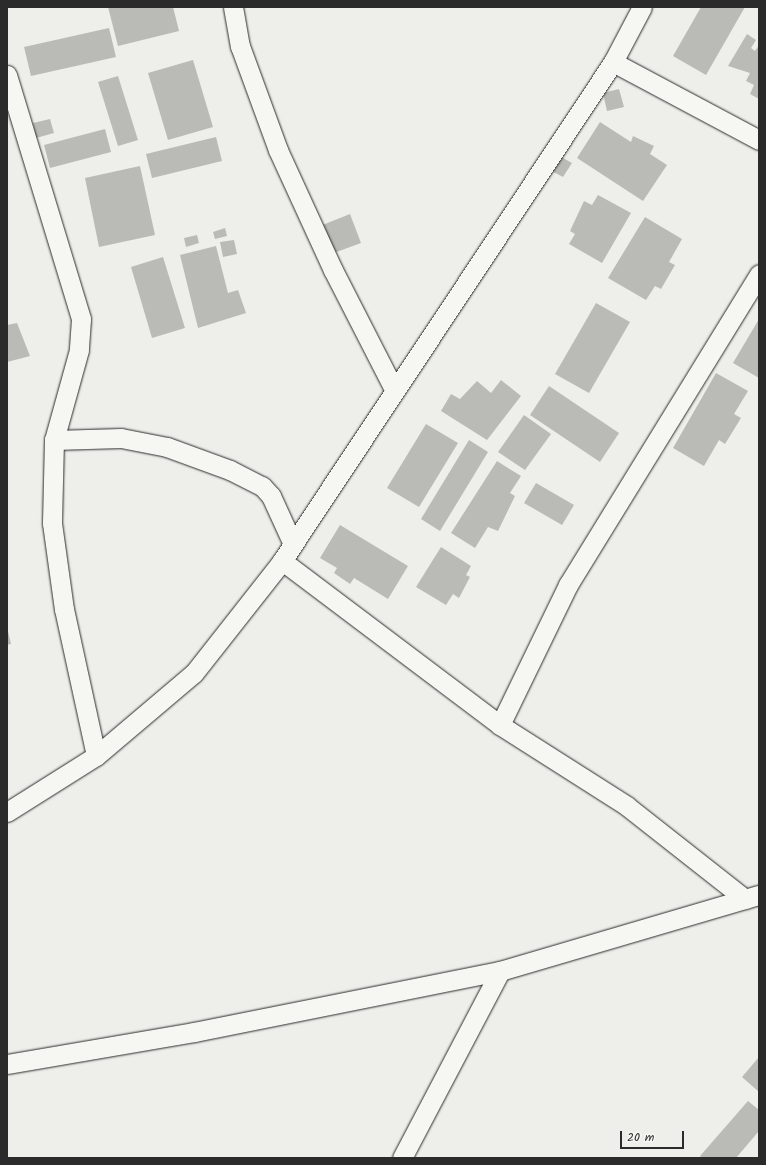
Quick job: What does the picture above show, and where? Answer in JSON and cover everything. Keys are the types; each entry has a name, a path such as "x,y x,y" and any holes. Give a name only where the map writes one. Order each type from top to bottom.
{"street":[{"path":"233,7 240,46 278,150 333,270 394,389"},
{"path":"7,812 96,756 194,673 282,561 292,542 613,62 642,7"},
{"path":"613,62 759,140"},
{"path":"7,75 81,319 79,350 54,440 52,523 64,609 96,756"},
{"path":"500,725 568,585 759,274"},
{"path":"54,440 121,438 167,447 230,470 262,486 271,496 292,542"},
{"path":"282,561 500,725 627,806 752,897"},
{"path":"7,1064 194,1032 500,971 752,897"},
{"path":"402,1158 500,971"}],"building":[{"path":"108,7 173,7 179,31 118,46"},
{"path":"701,7 745,7 706,75 673,56"},
{"path":"109,28 116,57 31,76 24,47"},
{"path":"747,34 756,40 751,48 755,51 759,45 759,99 750,94 754,85 746,81 750,73 728,66"},
{"path":"193,60 213,127 168,140 148,73"},
{"path":"118,76 138,140 118,146 98,82"},
{"path":"619,89 624,107 607,111 603,93"},
{"path":"50,119 54,133 36,138 33,123"},
{"path":"600,122 631,142 633,136 654,146 650,154 667,165 643,201 577,158"},
{"path":"105,129 111,152 50,168 44,145"},
{"path":"216,137 222,161 152,178 146,154"},
{"path":"554,153 572,163 563,177 546,168"},
{"path":"140,166 155,235 99,247 85,178"},
{"path":"598,195 631,213 602,263 569,244 575,234 570,231 584,201 592,205"},
{"path":"350,214 361,243 331,254 320,226"},
{"path":"645,217 682,239 669,262 675,265 661,289 655,286 646,300 608,278"},
{"path":"225,228 227,236 215,239 213,232"},
{"path":"197,235 199,243 186,247 184,238"},
{"path":"234,240 237,254 223,257 220,242"},
{"path":"216,246 228,293 238,290 246,313 198,328 180,255"},
{"path":"163,257 185,328 152,338 131,267"},
{"path":"596,303 630,322 589,393 555,374"},
{"path":"759,319 759,378 733,363"},
{"path":"17,323 30,356 7,362 7,325"},
{"path":"716,373 748,391 734,414 741,418 725,444 719,440 704,466 673,448"},
{"path":"501,380 521,396 487,440 441,411 451,394 460,399 477,381 491,393"},
{"path":"549,386 619,433 600,462 530,415"},
{"path":"524,415 551,434 525,470 498,452"},
{"path":"426,424 458,443 419,507 387,488"},
{"path":"469,440 488,452 440,531 421,519"},
{"path":"497,461 521,476 510,493 515,496 498,531 488,527 475,548 451,533"},
{"path":"536,483 574,505 562,525 524,503"},
{"path":"340,525 408,566 388,599 354,578 350,584 334,573 337,568 320,558"},
{"path":"441,547 471,566 466,575 470,577 459,598 453,594 446,605 416,587"},
{"path":"7,627 11,644 7,645"},
{"path":"759,1057 759,1092 742,1077"},
{"path":"748,1101 759,1110 759,1131 736,1158 702,1158 700,1156"}]}
